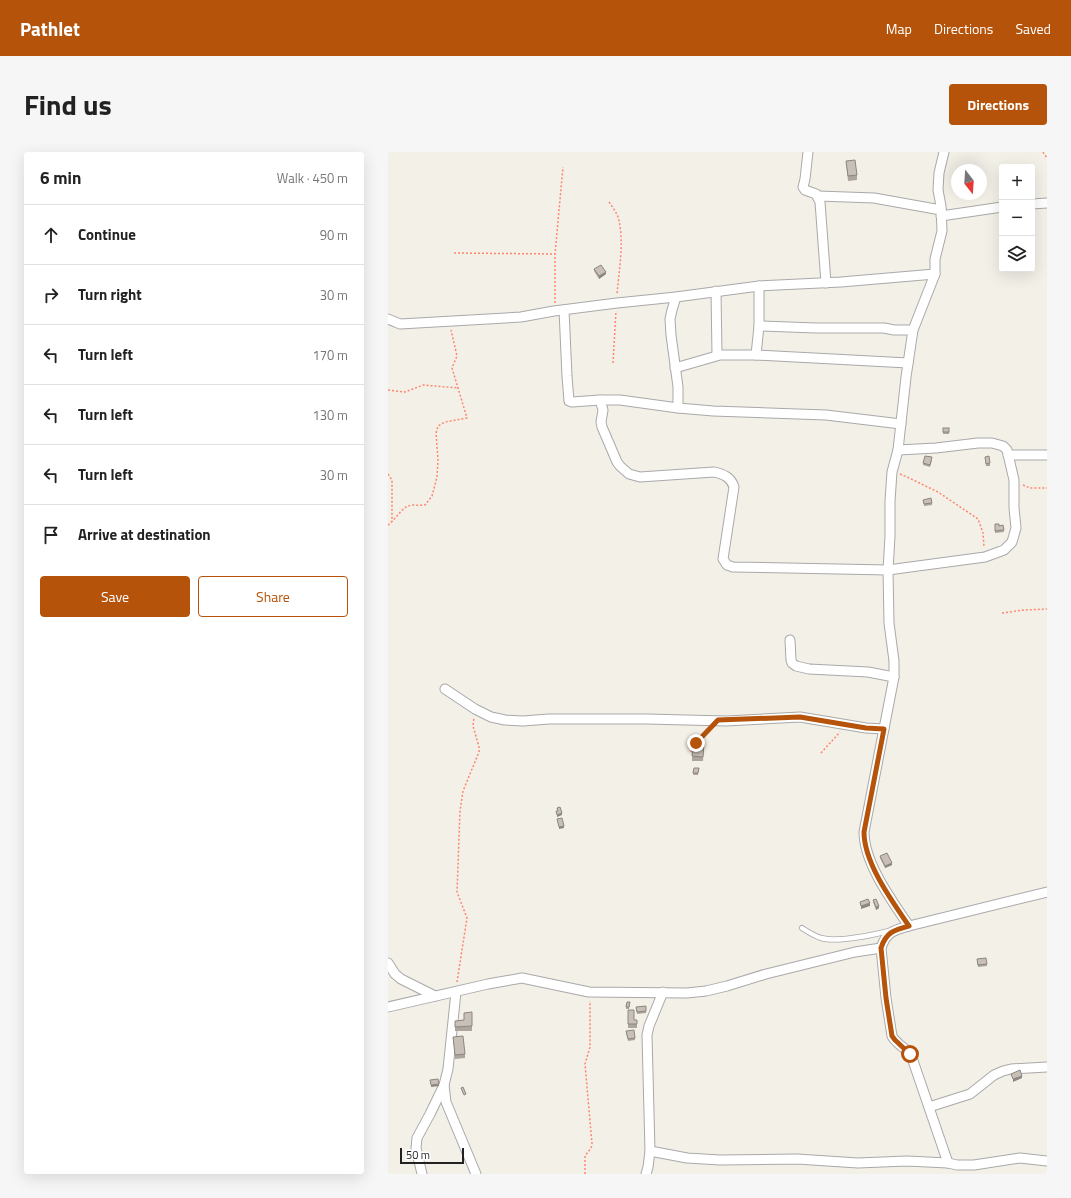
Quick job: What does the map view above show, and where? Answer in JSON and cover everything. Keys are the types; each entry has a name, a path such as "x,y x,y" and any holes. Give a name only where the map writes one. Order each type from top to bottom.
{"street":[{"path":"808,152 806,178 803,188 818,196 874,198 941,213 999,207"},
{"path":"909,926 887,893 876,873 864,844 864,832 894,677 894,661 889,623 888,570 892,472 898,450 913,330 935,274 934,259 942,231 939,185 944,152"},
{"path":"818,196 820,202 826,283"},
{"path":"1035,204 1047,203"},
{"path":"388,320 400,324 521,317 617,303 676,298 759,286 826,283 935,274"},
{"path":"756,355 759,326 759,286"},
{"path":"716,292 717,355"},
{"path":"676,298 670,319 678,386 678,408"},
{"path":"559,311 569,401 574,403 600,400 620,400 713,411 826,415 901,424"},
{"path":"759,326 913,330"},
{"path":"675,368 717,355 756,355 908,363"},
{"path":"600,400 603,410 602,422 604,430 620,466 629,474 640,476 714,472 723,474 731,480 734,487 723,559 727,565 733,567 888,570 985,557 1004,550 1012,542 1015,536 1016,528 1014,480 1007,450 1003,446 992,443 978,443 936,448 898,450"},
{"path":"1008,455 1047,455"},
{"path":"790,640 791,660 796,666 809,669 868,672 894,677"},
{"path":"445,689 490,717 505,720 718,720 800,717 866,728 884,729"},
{"path":"948,1163 910,1054 892,1036 886,998 881,948 886,938 894,930 1047,892"},
{"path":"388,1007 488,984 522,978 589,992 706,991 854,952 881,948"},
{"path":"388,963 395,974 401,979 435,996"},
{"path":"422,1174 416,1148 417,1138 444,1085 448,1069 456,992"},
{"path":"646,1174 650,1150 647,1035 649,1026 663,992"},
{"path":"929,1107 970,1094 994,1075 1003,1071 1047,1066"},
{"path":"444,1085 446,1102 476,1174"},
{"path":"650,1150 680,1157 720,1160 797,1159 858,1162 907,1161 948,1163 957,1165 974,1165 1020,1158 1047,1160"}],"lane":[{"path":"802,928 822,938 833,939 857,938 894,930"}],"path":[{"path":"1043,152 1047,158"},
{"path":"559,311 555,254 563,167"},
{"path":"610,202 619,221 621,245 613,363"},
{"path":"454,253 555,254"},
{"path":"388,524 392,522 406,507 410,505 425,505 432,496 438,477 436,433 438,426 445,422 467,418 452,368 457,356 451,331 453,320"},
{"path":"388,390 405,392 414,387 423,385 459,388"},
{"path":"892,472 907,476 938,492 978,519 983,533 985,557"},
{"path":"388,474 392,480 392,522"},
{"path":"1014,480 1030,488 1047,488"},
{"path":"1002,612 1047,609"},
{"path":"456,992 467,918 458,892 460,811 463,791 479,752 473,726 475,709"},
{"path":"691,752 696,743 718,720"},
{"path":"821,753 848,724"},
{"path":"584,1174 585,1156 592,1144 585,1064 590,1047 589,992"}],"building":[{"path":"855,160 857,175 848,176 846,161"},
{"path":"601,265 606,272 599,276 594,269"},
{"path":"943,428 949,428 949,432 943,432"},
{"path":"925,456 932,457 930,465 923,463"},
{"path":"989,456 990,463 986,464 985,457"},
{"path":"931,498 932,503 924,504 923,500"},
{"path":"995,524 999,524 999,526 1003,525 1004,530 995,531"},
{"path":"696,741 704,742 703,757 692,756 693,749 696,749"},
{"path":"694,768 699,768 698,773 693,773"},
{"path":"560,807 562,813 557,815 557,808"},
{"path":"562,818 564,826 559,827 557,819"},
{"path":"887,853 892,863 885,866 880,856"},
{"path":"868,899 870,903 861,906 860,902"},
{"path":"876,899 879,906 876,907 873,900"},
{"path":"986,958 987,964 978,965 977,959"},
{"path":"627,1002 630,1002 629,1007 626,1007"},
{"path":"646,1006 646,1011 637,1012 636,1007"},
{"path":"628,1010 634,1010 634,1020 637,1020 637,1024 628,1024"},
{"path":"472,1012 472,1026 455,1027 455,1021 464,1020 464,1013"},
{"path":"634,1030 635,1038 628,1039 626,1031"},
{"path":"463,1036 465,1054 455,1055 453,1037"},
{"path":"1020,1070 1022,1076 1013,1079 1011,1074"},
{"path":"438,1079 439,1084 431,1085 430,1080"},
{"path":"463,1087 466,1094 464,1095 461,1088"}],"route":[{"path":"696,743 718,720 726,721 800,717 848,724 857,727 884,729 864,832 864,844 876,873 887,893 909,926 894,930 888,934 881,948 886,998 892,1036 910,1054"}]}
